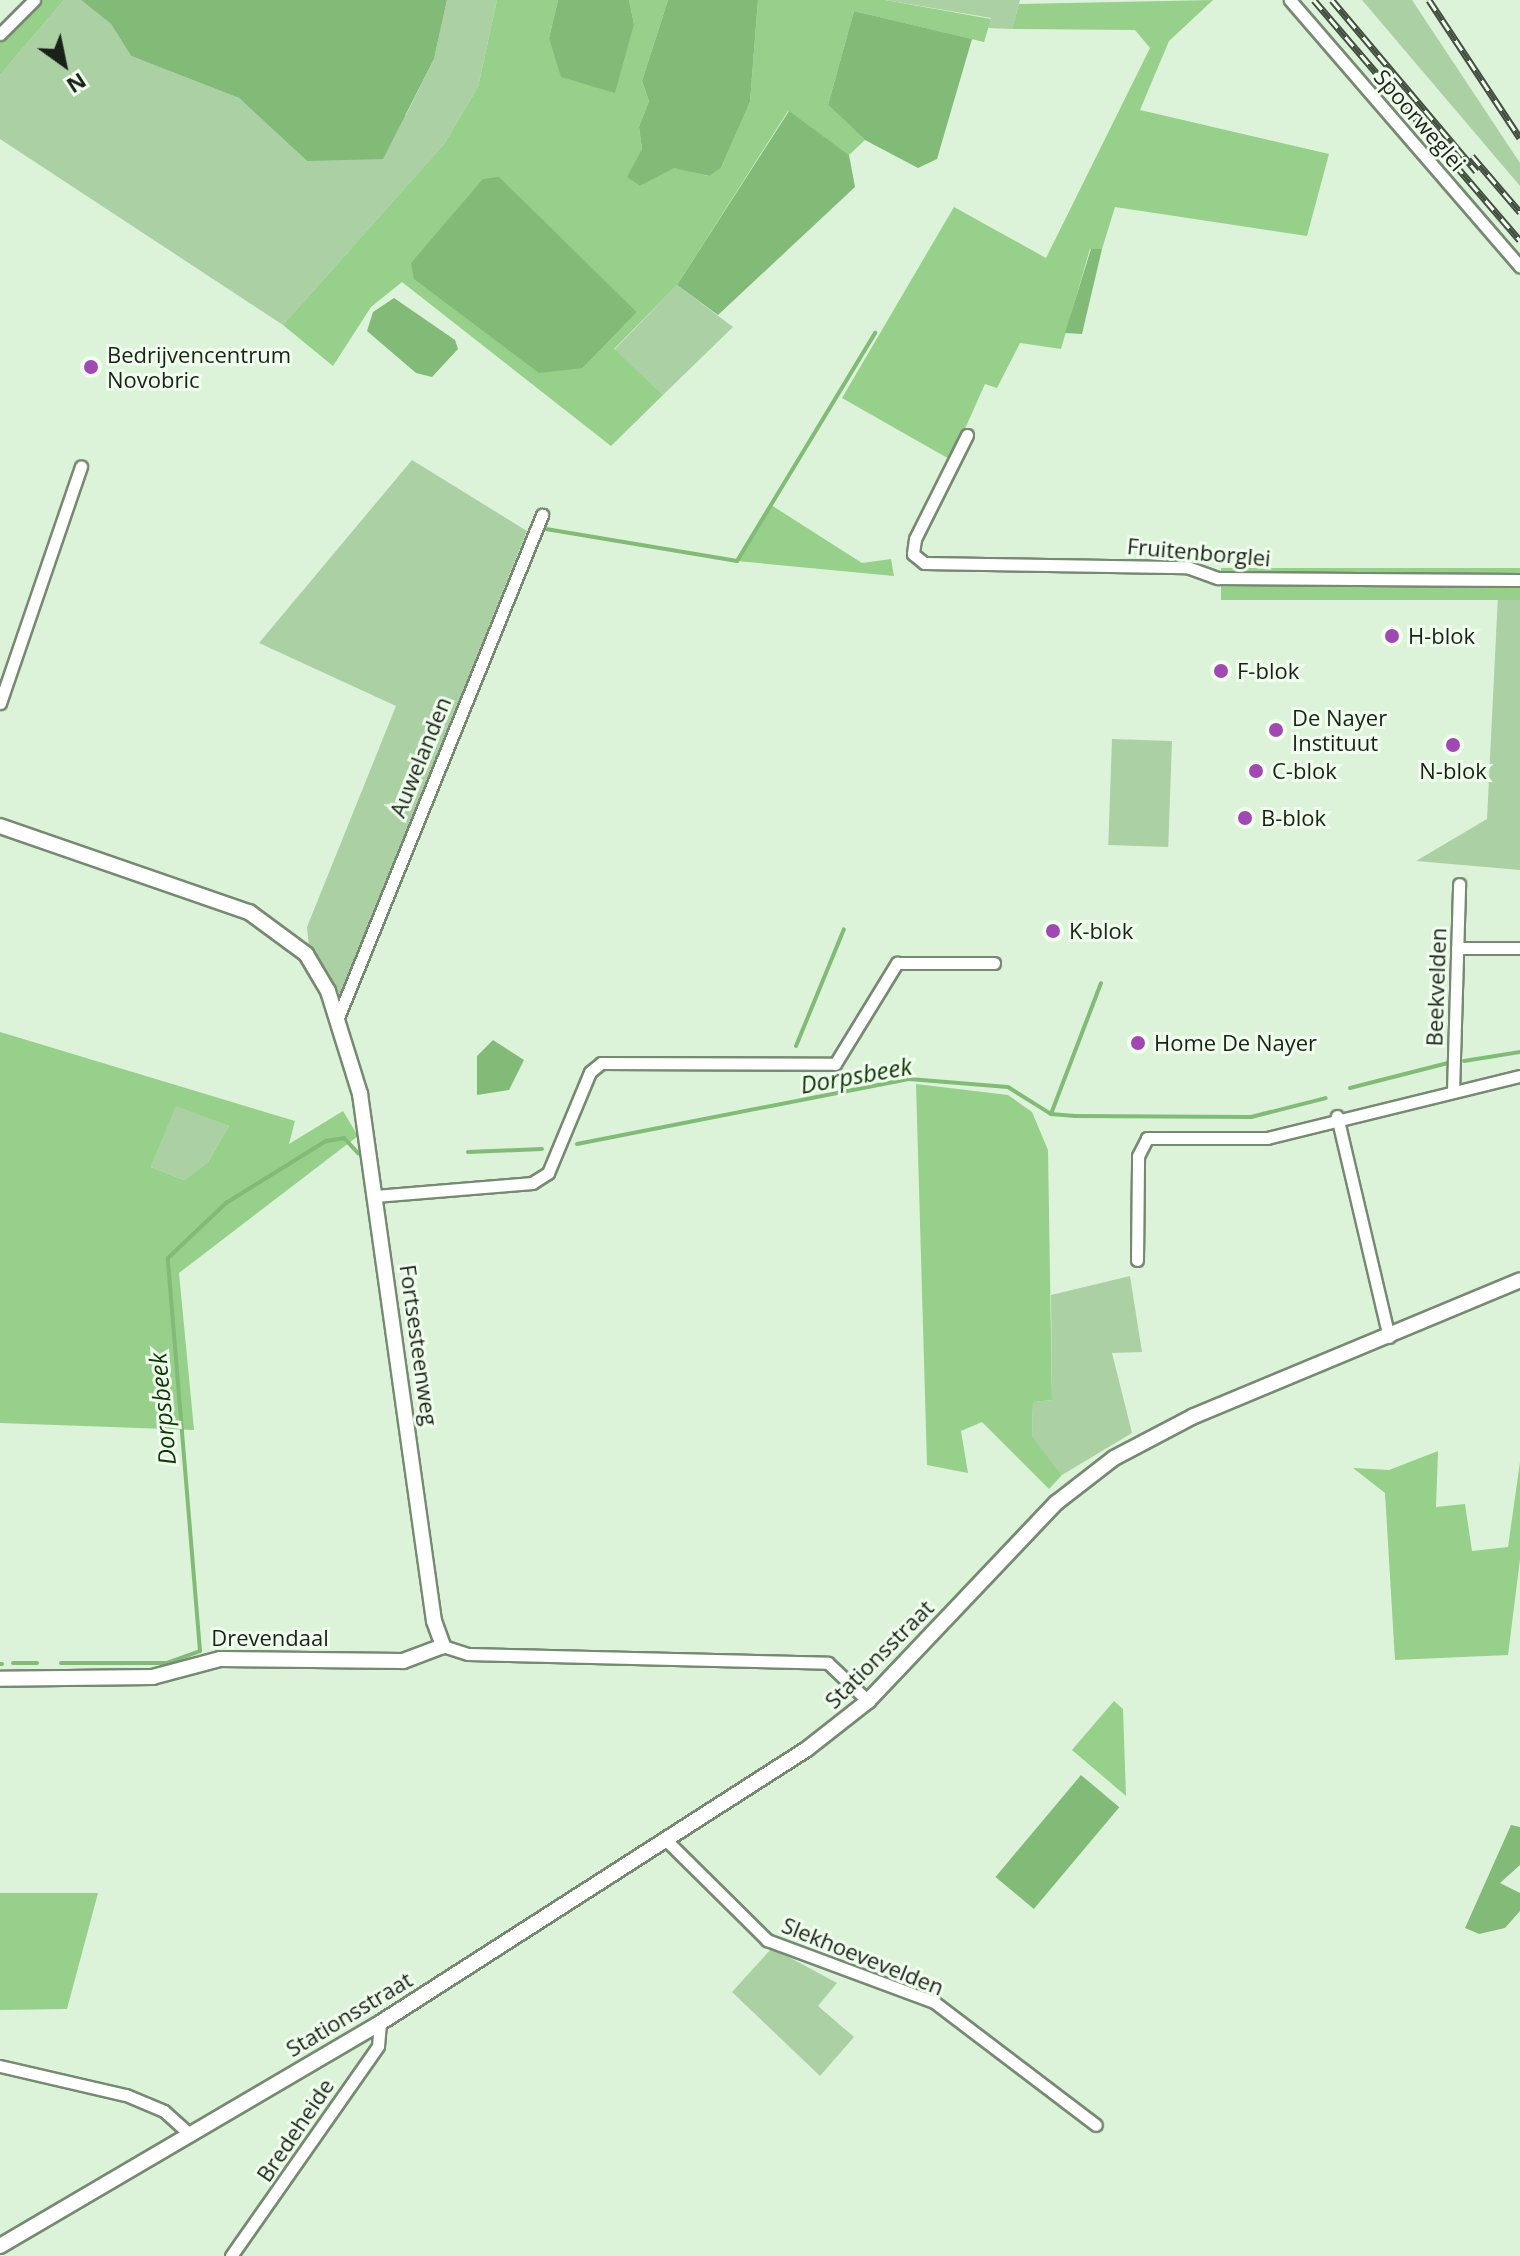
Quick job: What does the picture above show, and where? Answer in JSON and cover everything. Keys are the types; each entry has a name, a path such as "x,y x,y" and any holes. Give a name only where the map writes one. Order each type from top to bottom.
{"street":[{"path":"0,34 34,0"},
{"name":"Spoorweglei","path":"1290,0 1520,266"},
{"name":"Fruitenborglei","path":"967,435 915,539 913,554 924,563 1187,567 1218,578 1520,580"},
{"path":"0,703 81,467"},
{"name":"Auwelanden","path":"339,1015 542,515"},
{"name":"Fortsesteenweg","path":"0,826 249,912 306,954 339,1015 375,1196 443,1646"},
{"name":"Beekvelden","path":"1453,1091 1459,884"},
{"path":"1457,948 1520,948"},
{"path":"375,1196 532,1183 548,1173 590,1072 601,1063 835,1064 897,963 994,963"},
{"path":"1137,1260 1138,1156 1147,1138 1267,1138 1337,1116 1520,1076"},
{"path":"1337,1116 1389,1337"},
{"name":"Stationsstraat","path":"0,2246 380,2023 807,1749 868,1701 1088,1475 1194,1416 1520,1280"},
{"path":"443,1646 468,1654 828,1663 868,1701"},
{"name":"Drevendaal","path":"0,1679 153,1677 220,1659 403,1661 443,1646"},
{"name":"Slekhoevevelden","path":"665,1839 767,1940 934,2002 1096,2125"},
{"name":"Bredeheide","path":"231,2256 378,2046 380,2023"},
{"path":"0,2066 126,2095 164,2111 191,2135"}],"shaded area":[{"path":"40,0 64,0 0,75 0,41"},
{"path":"64,0 81,0 111,24 131,56 239,98 307,161 406,115 434,59 447,0 497,0 478,87 444,144 283,325 0,139 0,75"},
{"path":"81,0 447,0 434,59 383,159 307,161 239,98 131,56 111,24"},
{"path":"497,0 558,0 549,38 634,24 629,0 668,0 642,81 649,101 639,127 642,149 628,177 640,186 674,167 708,176 721,168 750,102 758,0 885,0 991,19 984,42 854,11 828,105 865,140 849,155 788,111 677,285 614,349 663,395 611,446 402,282 371,307 333,366 283,325 444,144 478,87","holes":["498,177 637,312 583,368"]},
{"path":"558,0 629,0 634,24 615,93 561,77 549,38"},
{"path":"668,0 758,0 750,102 721,168 709,176 674,168 640,186 627,177 642,149 639,127 649,101 642,81"},
{"path":"885,0 1020,0 1012,29 988,28 991,18"},
{"path":"1213,0 1169,41 1140,110 1329,154 1307,236 1115,207 1102,249 1090,249 1061,349 1020,343 997,388 985,384 951,460 842,398 954,207 1046,258 1150,48 1135,30 1012,29 1019,4"},
{"path":"1362,0 1412,0 1520,163 1520,186"},
{"path":"854,11 972,39 937,159 918,168 865,140 828,105"},
{"path":"789,111 849,155 855,187 718,315 677,285"},
{"path":"499,177 637,312 583,368 539,373 414,279 411,263 483,179"},
{"path":"1091,249 1102,249 1082,334 1065,333"},
{"path":"677,285 733,327 663,395 614,350"},
{"path":"394,298 455,340 458,349 432,377 416,373 367,331 373,312"},
{"path":"412,460 527,531 341,996 309,947 307,927 396,706 259,643"},
{"path":"771,505 862,563 891,559 894,576 737,561"},
{"path":"1221,568 1520,568 1520,600 1221,600"},
{"path":"1498,595 1520,598 1520,870 1416,861 1487,819"},
{"path":"1112,739 1172,741 1168,847 1108,845"},
{"path":"0,1032 295,1121 289,1144 343,1111 358,1136 179,1273 194,1430 0,1423","holes":["176,1106 229,1126 208,1162 184,1180 151,1167"]},
{"path":"493,1040 524,1060 509,1090 477,1095 477,1056"},
{"path":"916,1084 1008,1095 1032,1112 1048,1150 1052,1400 1033,1402 1032,1437 1062,1475 1049,1489 982,1422 961,1431 968,1473 927,1465"},
{"path":"176,1105 229,1126 208,1162 184,1180 151,1167"},
{"path":"1130,1276 1142,1352 1112,1353 1132,1433 1062,1475 1032,1438 1033,1402 1052,1400 1051,1295"},
{"path":"1438,1451 1436,1507 1465,1504 1472,1551 1508,1547 1520,1462 1520,1559 1508,1655 1395,1660 1385,1493 1353,1468 1389,1470"},
{"path":"1114,1701 1123,1709 1126,1796 1072,1750"},
{"path":"1081,1775 1119,1807 1034,1909 996,1877"},
{"path":"1511,1825 1520,1827 1520,1865 1500,1883 1520,1893 1520,1911 1505,1928 1479,1934 1465,1928"},
{"path":"0,1893 98,1893 67,2009 0,2010"},
{"path":"772,1948 837,1983 818,2006 854,2037 820,2076 732,1992"}],"waterway":[{"path":"540,528 737,561 875,333"},
{"path":"796,1046 844,929"},
{"path":"1051,1114 1101,983"},
{"name":"Dorpsbeek","path":"1464,1061 1520,1052"},
{"name":"Dorpsbeek","path":"1350,1088 1448,1063"},
{"name":"Dorpsbeek","path":"577,1144 909,1079 1008,1087 1051,1114 1075,1116 1251,1117 1326,1098"},
{"name":"Dorpsbeek","path":"61,1663 167,1663 200,1651 168,1258 226,1203 326,1141 344,1138 358,1153"},
{"name":"Dorpsbeek","path":"468,1152 542,1149"},
{"name":"Dorpsbeek","path":"13,1663 37,1663"}],"railway":[{"path":"1314,0 1520,240"},
{"path":"1332,0 1476,171"},
{"path":"1429,0 1520,138"},
{"path":"1472,156 1520,212"}],"place":[{"name":"Bedrijvencentrum Novobric","path":"91,367"},
{"name":"H-blok","path":"1392,636"},
{"name":"F-blok","path":"1221,671"},
{"name":"De Nayer Instituut","path":"1276,730"},
{"name":"N-blok","path":"1453,745"},
{"name":"C-blok","path":"1256,771"},
{"name":"B-blok","path":"1245,818"},
{"name":"K-blok","path":"1053,931"},
{"name":"Home De Nayer","path":"1138,1043"}]}
